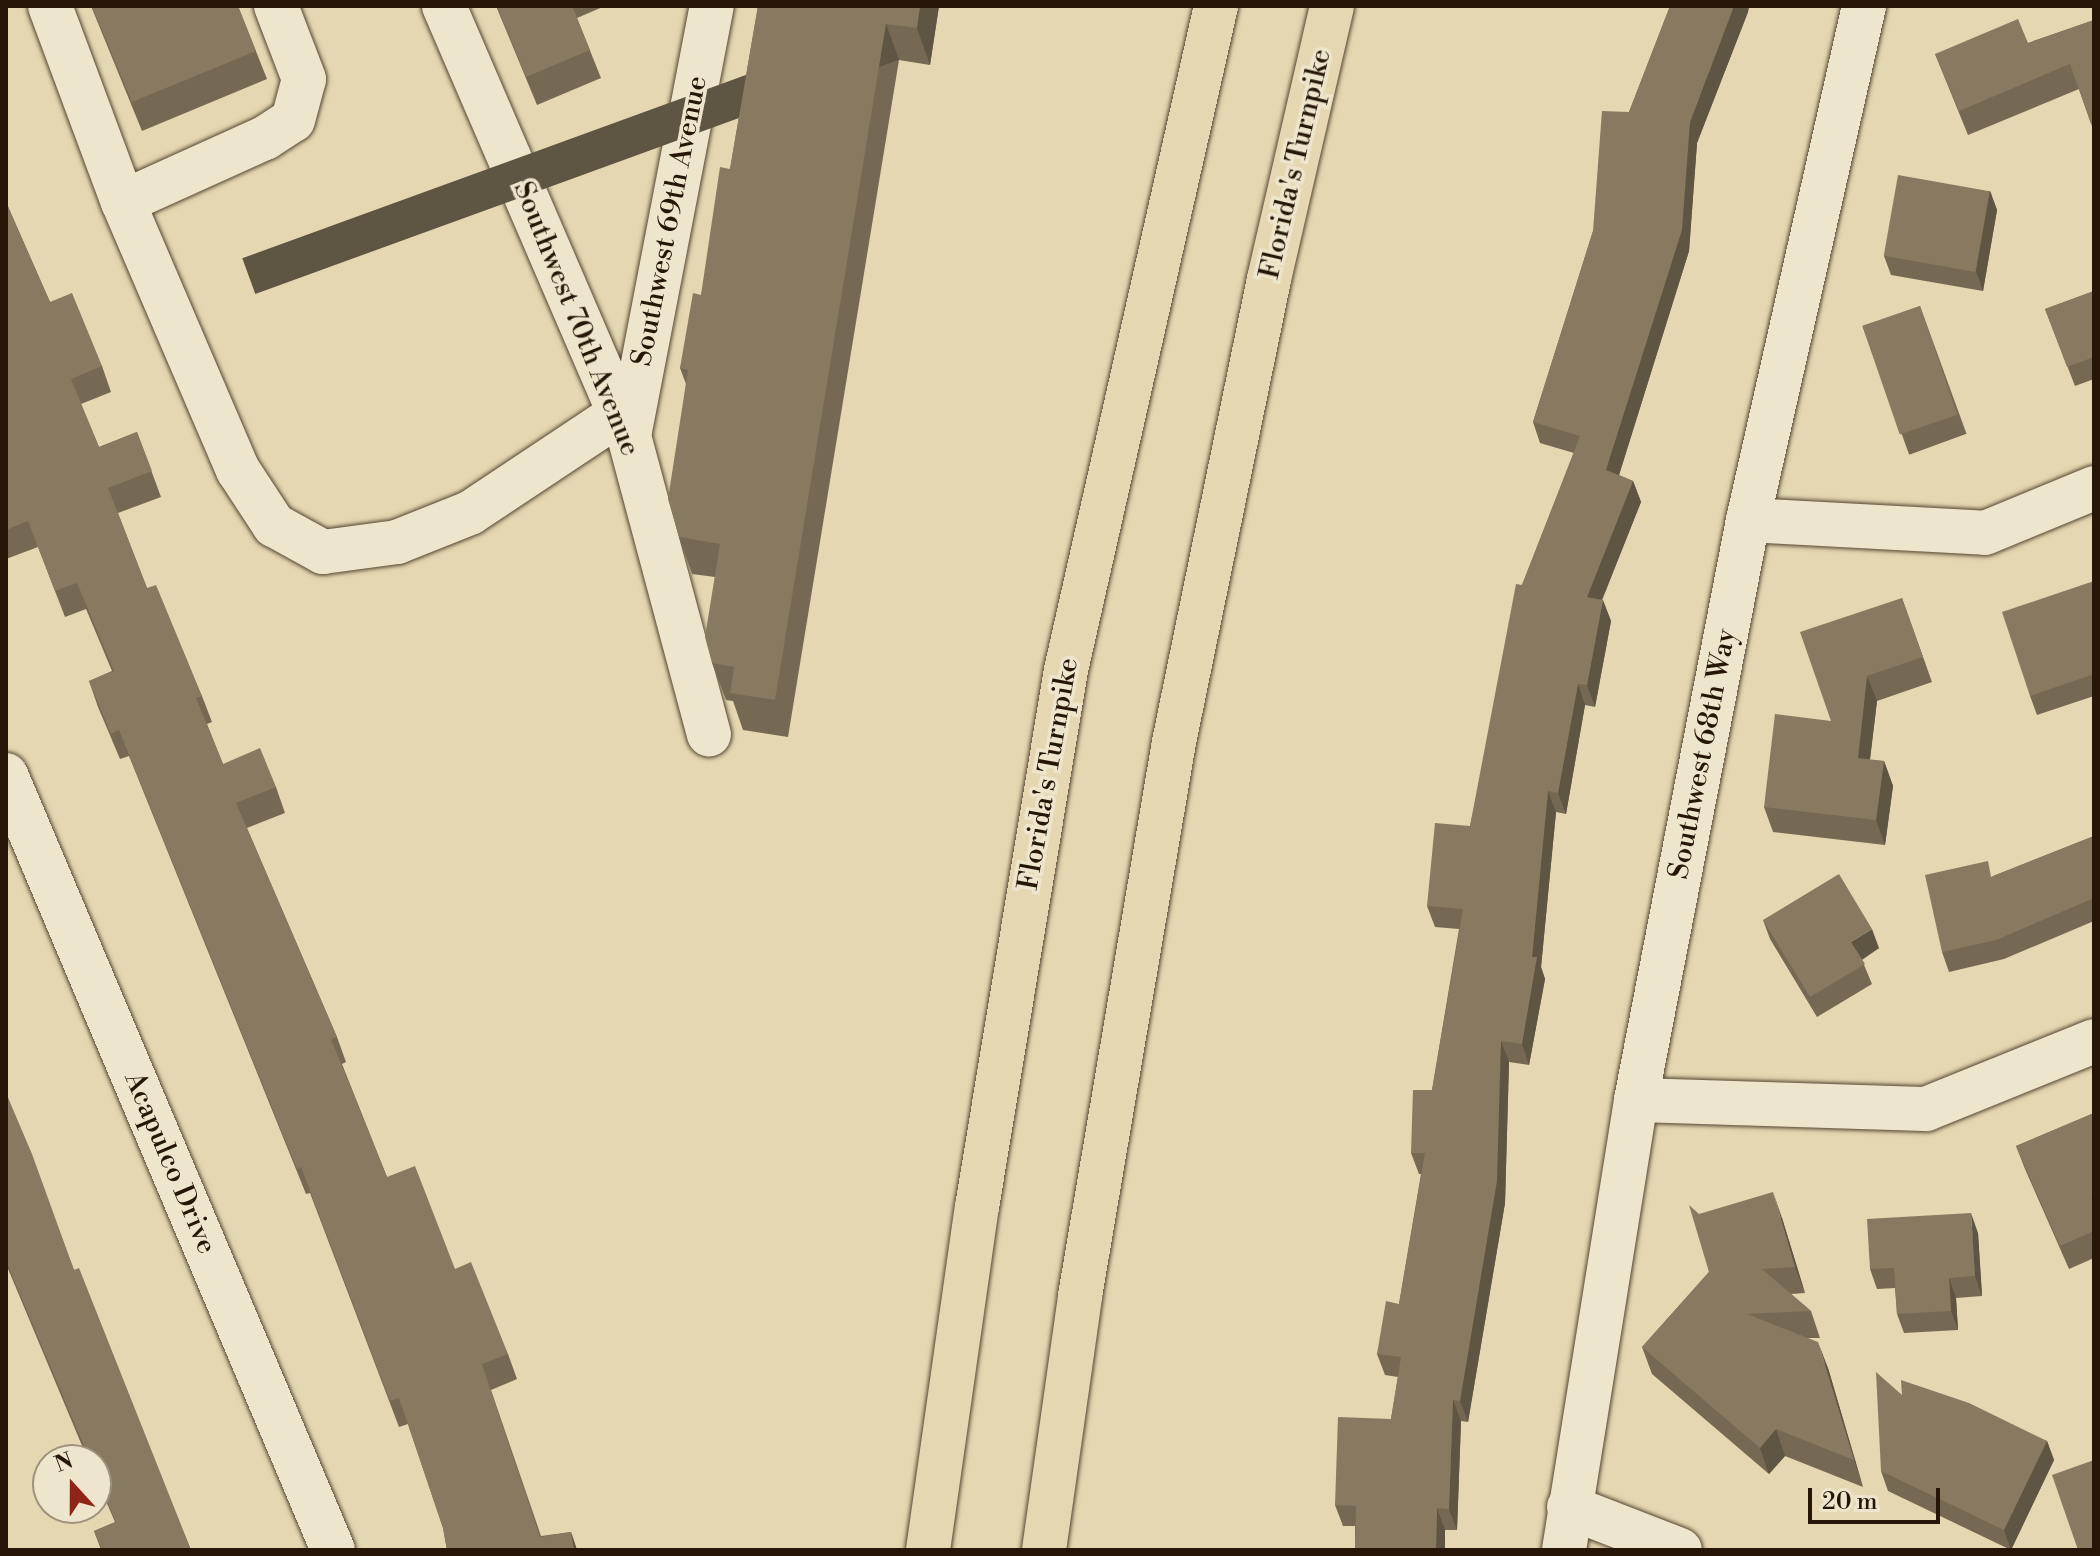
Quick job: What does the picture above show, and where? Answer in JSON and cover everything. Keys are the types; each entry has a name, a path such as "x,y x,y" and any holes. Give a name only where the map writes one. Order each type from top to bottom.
{"highway":[{"name":"Florida's Turnpike","path":"928,1550 984,1161 1066,670 1216,6"},
{"name":"Florida's Turnpike","path":"1044,1550 1085,1265 1174,742 1269,279 1332,6"}],"street":[{"path":"50,6 123,202 238,470 274,525 323,552 397,542 470,513 624,425"},
{"path":"123,202 265,138 293,120 304,79 276,6"},
{"name":"Southwest 70th Avenue","path":"444,6 624,425 709,734"},
{"name":"Southwest 69th Avenue","path":"624,425 712,6"},
{"name":"Southwest 68th Way","path":"1564,1550 1636,1100 1748,520 1864,6"},
{"path":"1748,520 1985,533 2094,488"},
{"name":"Acapulco Drive","path":"6,775 333,1550"},
{"path":"1636,1100 1926,1109 2094,1041"},
{"path":"1569,1507 1680,1550"}],"building":[{"path":"92,6 238,6 256,51 132,102"},
{"path":"497,6 572,6 590,50 526,77"},
{"path":"758,6 920,6 917,28 886,24 775,700 730,693 734,667 712,663 705,637 720,544 679,537 668,499 688,370 680,368 693,293 701,295 720,167 730,169"},
{"path":"1670,6 1734,6 1690,122 1682,230 1606,470 1633,481 1587,597 1603,600 1587,685 1578,684 1558,793 1548,791 1532,957 1537,957 1522,1044 1501,1041 1497,1181 1460,1401 1453,1400 1449,1509 1437,1508 1436,1550 1355,1550 1356,1506 1335,1505 1338,1417 1391,1419 1401,1357 1377,1354 1386,1301 1399,1304 1425,1153 1411,1153 1413,1090 1432,1090 1463,909 1427,906 1435,823 1470,826 1516,584 1522,585 1580,436 1533,422 1593,231 1602,111 1629,112"},
{"path":"2018,19 2028,43 2094,20 2094,123 2091,124 2070,64 1959,111 1935,54"},
{"path":"1898,175 1990,191 1975,272 1884,256"},
{"path":"6,202 50,302 72,293 102,366 71,379 99,447 137,432 152,471 108,488 147,588 156,585 202,696 196,698 223,764 260,748 276,787 236,803 337,1037 331,1039 387,1177 415,1166 455,1269 471,1262 508,1354 482,1364 540,1537 571,1532 574,1550 447,1550 443,1528 399,1398 390,1401 301,1167 297,1169 119,730 111,734 89,681 114,671 77,583 55,591 28,521 6,530"},
{"path":"2094,291 2094,357 2067,367 2045,309"},
{"path":"1920,306 1957,415 1900,435 1862,326"},
{"path":"2094,581 2094,674 2030,696 2002,612"},
{"path":"1902,598 1923,657 1867,676 1858,758 1884,761 1876,820 1764,807 1775,714 1831,721 1800,632"},
{"path":"2094,836 2094,898 1996,940 1942,952 1925,875 1988,861 1991,877"},
{"path":"1839,874 1872,929 1851,942 1865,964 1810,997 1763,920"},
{"path":"6,1093 74,1270 79,1268 191,1550 102,1550 94,1531 116,1522 112,1513 112,1444 83,1444 6,1261"},
{"path":"2094,1113 2094,1197 2091,1198 2094,1204 2094,1231 2060,1246 2016,1146"},
{"path":"1773,1192 1795,1267 1762,1269 1811,1311 1747,1314 1818,1342 1854,1460 1776,1429 1760,1448 1642,1347 1709,1272 1689,1205 1699,1214"},
{"path":"1971,1213 1975,1276 1949,1278 1951,1311 1897,1314 1894,1268 1870,1269 1867,1219"},
{"path":"1876,1372 1902,1395 1901,1380 1969,1403 2047,1441 2004,1530 1881,1471"},
{"path":"2094,1460 2094,1550 2078,1550 2052,1475"}]}
